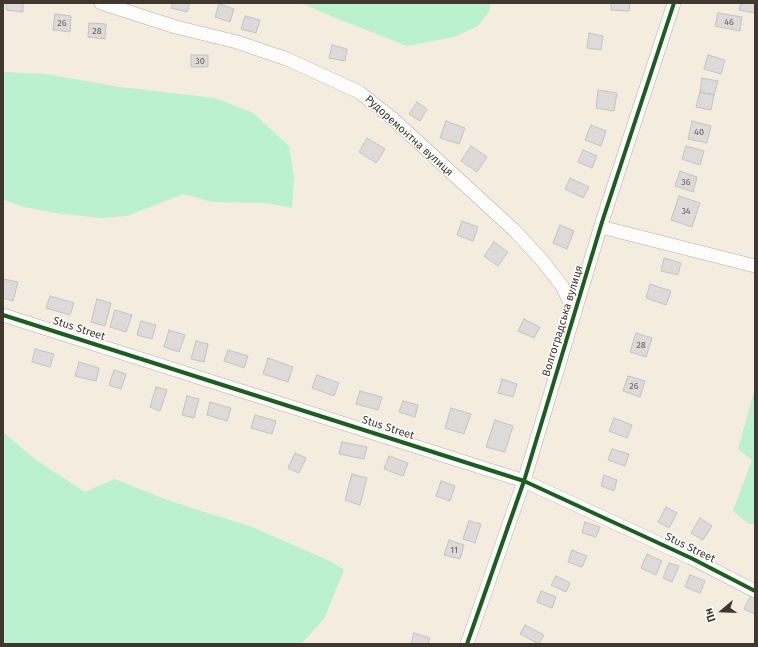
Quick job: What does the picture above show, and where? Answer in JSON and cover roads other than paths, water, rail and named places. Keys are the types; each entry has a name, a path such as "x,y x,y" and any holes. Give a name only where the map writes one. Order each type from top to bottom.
{"street":[{"name":"Рудоремонтна вулиця","path":"101,3 176,27 237,42 287,59 360,92 397,123 514,230 562,286 575,313"},
{"name":"Волгоградська вулиця","path":"468,644 524,481 601,227 674,3"},
{"path":"601,227 755,266"},
{"name":"Stus Street","path":"3,314 524,481 691,558 755,591"}]}
